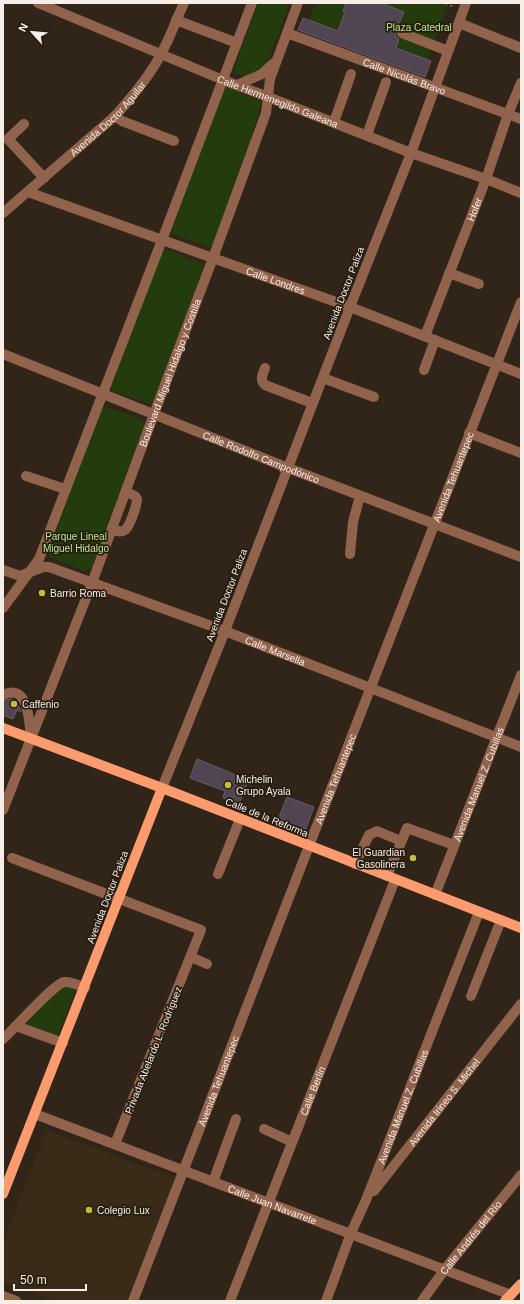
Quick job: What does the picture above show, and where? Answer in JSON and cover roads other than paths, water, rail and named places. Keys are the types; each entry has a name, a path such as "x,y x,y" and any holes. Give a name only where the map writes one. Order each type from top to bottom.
{"main road":[{"name":"Calle de la Reforma","path":"3,728 162,788 521,928"},
{"name":"Avenida Doctor Paliza","path":"3,1194 6,1175 35,1114 162,788"},
{"path":"508,1298 521,1284"}],"street":[{"name":"Calle Hermenegildo Galeana","path":"38,3 223,80 411,153 521,193"},
{"name":"Avenida Doctor Aguilar","path":"3,213 115,116 143,82 161,55 184,3"},
{"path":"3,608 39,559 252,3"},
{"name":"Boulevard Miguel Hidalgo y Costilla","path":"3,810 92,583 213,258 266,113 270,79 298,3"},
{"name":"Avenida Doctor Paliza","path":"162,788 225,631 312,403 411,153 466,3"},
{"path":"176,20 237,43"},
{"path":"459,23 521,48"},
{"name":"Calle Nicolás Bravo","path":"287,33 521,119"},
{"path":"402,33 448,51"},
{"path":"237,85 262,74 276,61"},
{"path":"334,122 351,74"},
{"path":"367,135 386,82"},
{"name":"Hofer","path":"425,336 486,180 508,114 521,83"},
{"path":"115,116 122,121 174,140"},
{"path":"24,124 8,139 44,178"},
{"name":"Calle Londres","path":"28,192 350,307 521,374"},
{"path":"449,273 479,284"},
{"name":"Avenida Tehuantepec","path":"133,1301 185,1171 309,846 436,524 469,433 521,302"},
{"path":"424,370 435,340"},
{"name":"Calle Rodolfo Campodónico","path":"3,354 288,468 521,557"},
{"path":"265,368 261,378 265,385 312,403"},
{"path":"323,378 374,396"},
{"path":"469,433 521,453"},
{"path":"26,476 65,489"},
{"path":"112,529 119,532 124,530 128,526 137,504 137,499 135,496 126,492"},
{"path":"350,554 353,522 360,496"},
{"name":"Calle Marsella","path":"27,574 43,567 49,567 225,631 521,747"},
{"path":"3,570 20,576 27,574"},
{"name":"Avenida Manuel Z. Cubillas","path":"435,894 521,675"},
{"path":"3,695 8,692 16,694 22,697 26,703 31,739"},
{"path":"218,874 240,819"},
{"path":"355,864 369,835 377,831 401,841 407,828 454,845"},
{"name":"Calle Berlín","path":"230,1301 292,1142 391,878 401,841"},
{"path":"12,858 119,899"},
{"name":"Privada Abelardo L. Rodríguez","path":"115,1144 201,930 119,899"},
{"name":"Avenida Manuel Z. Cubillas","path":"326,1301 351,1234 366,1200 479,912"},
{"path":"471,996 501,920"},
{"path":"191,957 207,964"},
{"path":"3,1040 51,990 61,983 70,982 85,988"},
{"name":"Avenida Irineo S. Michel","path":"366,1200 521,1004"},
{"path":"16,1026 63,1044"},
{"name":"Calle Juan Navarrete","path":"35,1114 445,1270 508,1298"},
{"path":"213,1182 236,1119"},
{"path":"264,1129 292,1142"},
{"name":"Calle Andrés del Río","path":"422,1301 521,1174"},
{"path":"3,1296 16,1301"}],"place":[{"name":"Barrio Roma","path":"42,593"},
{"name":"Caffenio","path":"14,704"},
{"name":"Michelin Grupo Ayala","path":"228,785"},
{"name":"El Guardian Gasolinera","path":"413,858"},
{"name":"Colegio Lux","path":"89,1210"}],"park label":[{"name":"Plaza Catedral","path":"419,27"},
{"name":"Parque Lineal Miguel Hidalgo","path":"76,542"}]}
